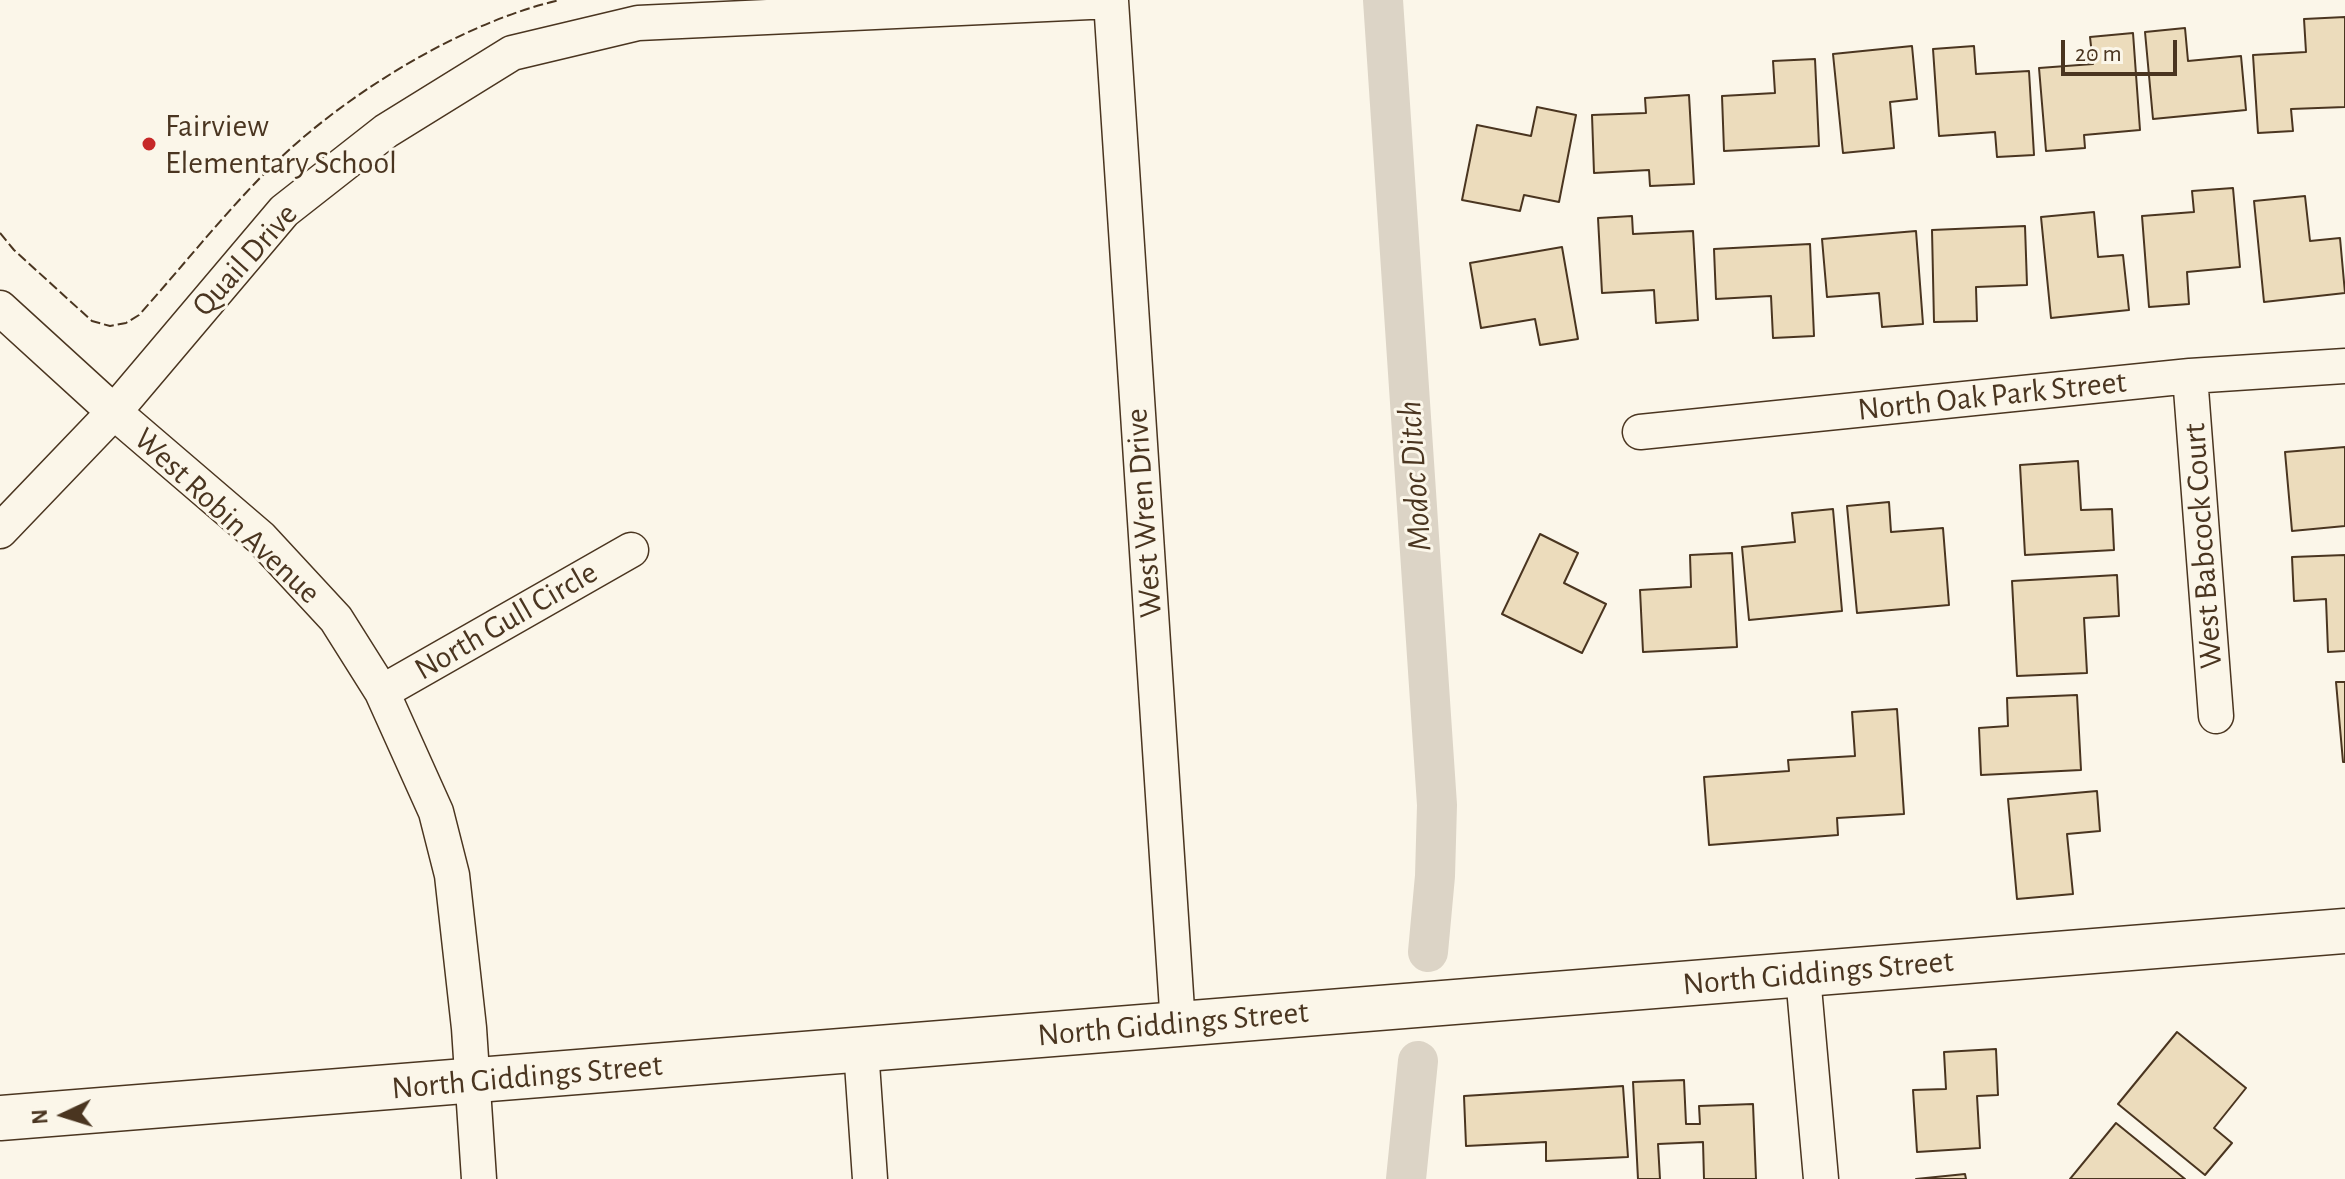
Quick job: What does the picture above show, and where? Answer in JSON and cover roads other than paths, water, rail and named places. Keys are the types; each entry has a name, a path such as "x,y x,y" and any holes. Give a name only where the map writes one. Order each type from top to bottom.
{"street":[{"name":"Quail Drive","path":"0,531 114,412 284,211 386,131 512,53 638,23 1111,1"},
{"name":"West Wren Drive","path":"1111,1 1178,1025"},
{"name":"West Robin Avenue","path":"0,308 114,412 261,538 336,619 382,692 436,812 452,875 461,936 479,1179"},
{"name":"North Oak Park Street","path":"1640,432 2190,376 2345,366"},
{"name":"West Babcock Court","path":"2190,376 2216,716"},
{"name":"North Gull Circle","path":"382,692 631,550"},
{"name":"North Giddings Street","path":"0,1118 2345,931"},
{"path":"1803,976 1821,1179"},
{"path":"861,1049 870,1179"}],"waterway":[{"name":"Modoc Ditch","path":"1383,0 1437,805 1428,952"},
{"name":"Modoc Ditch","path":"1406,1179 1418,1061"}],"place":[{"name":"Fairview Elementary School","path":"149,144"}]}
